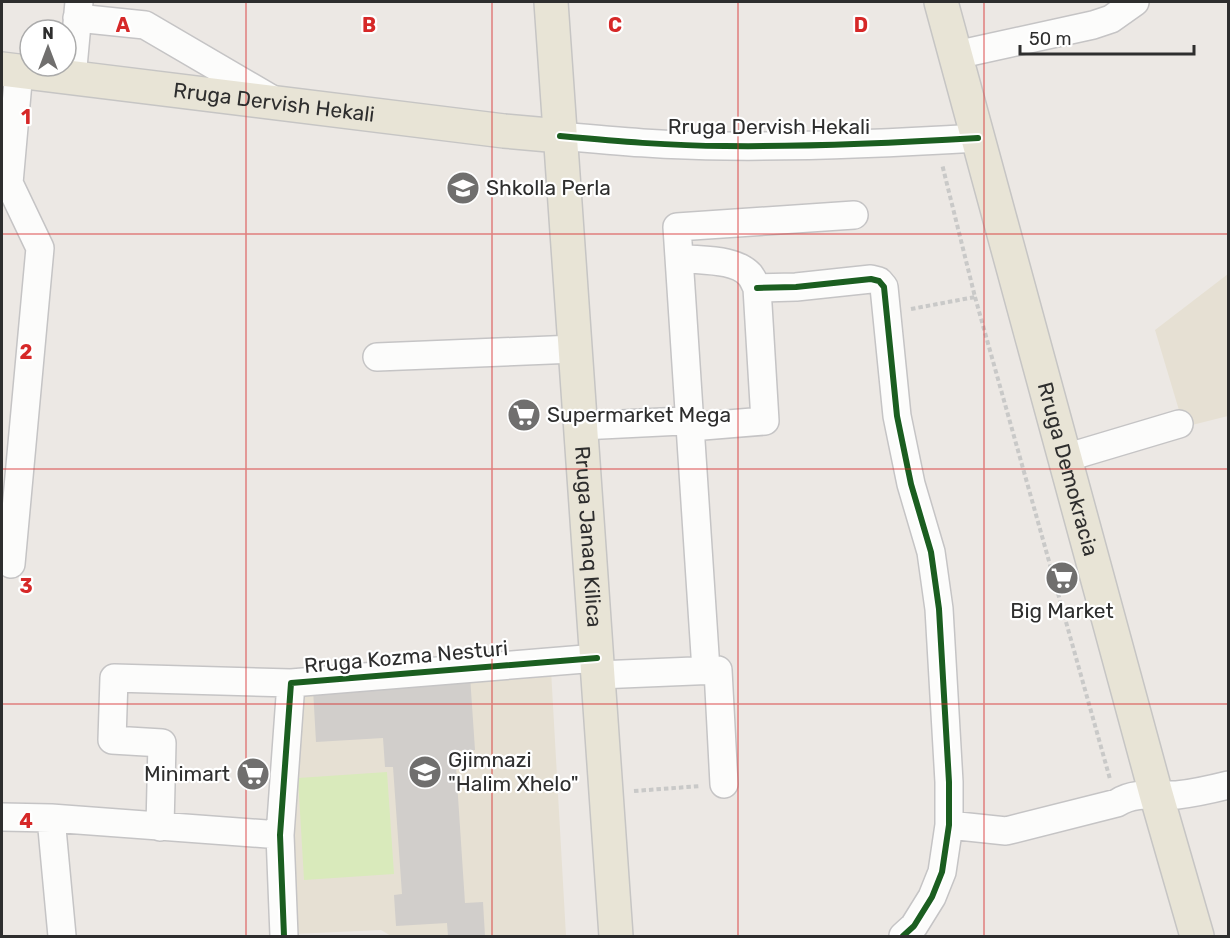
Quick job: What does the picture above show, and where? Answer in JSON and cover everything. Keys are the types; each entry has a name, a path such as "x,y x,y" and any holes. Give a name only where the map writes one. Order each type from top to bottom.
{"main road":[{"name":"Rruga Janaq Kilica","path":"551,2 616,936"},
{"name":"Rruga Demokracia","path":"941,2 1156,794 1197,936"},
{"name":"Rruga Dervish Hekali","path":"72,78 560,136"}],"street":[{"path":"956,55 1094,25 1111,19 1135,2"},
{"path":"78,10 145,25 279,103"},
{"path":"10,70 9,183 40,248 11,564"},
{"name":"Rruga Dervish Hekali","path":"560,136 635,143 725,146 978,138"},
{"path":"723,784 718,670 706,670 677,227 854,215"},
{"path":"581,426 682,421 703,426 765,421 758,288 751,276 741,268 729,264 679,258"},
{"path":"758,288 796,287 871,279 879,281 884,287 897,416 911,484 931,552 939,609 948,747 949,825 942,872 932,897 914,926 903,936"},
{"path":"377,357 575,349"},
{"path":"1065,458 1179,424"},
{"name":"Rruga Kozma Nesturi","path":"284,936 280,835 291,683 598,667 706,670"},
{"path":"160,826 162,743 112,740 114,678 291,683"},
{"path":"949,825 1006,831 1117,802 1126,797 1176,795 1228,785"},
{"path":"2,817 51,818 280,835"},
{"path":"51,818 62,936"}],"path":[{"path":"936,141 975,297 1117,802"},
{"path":"886,314 975,297"},
{"path":"606,792 723,784"}],"shaded area":[{"path":"1228,274 1228,416 1184,427 1155,330"},
{"name":"Gjimnazi \"Halim Xhelo\"","path":"551,670 566,936 391,936 381,930 294,934 291,836 303,694"}],"green space":[{"path":"387,772 394,874 304,880 298,778"}],"building":[{"path":"470,676 475,750 455,751 465,903 483,902 485,936 448,936 447,923 396,926 394,895 402,894 393,767 385,767 383,738 316,742 313,689"}],"cycle path":[{"path":"560,136 725,146 852,144 978,138"},
{"path":"757,288 796,287 871,279 879,281 884,287 897,416 911,484 931,552 939,609 949,782 949,825 942,872 932,897 914,926 903,936"},
{"path":"284,936 280,835 291,683 597,658"}],"place":[{"name":"Shkolla Perla","path":"463,188"},
{"name":"Supermarket Mega","path":"524,415"},
{"name":"Big Market","path":"1062,578"},
{"name":"Gjimnazi \"Halim Xhelo\"","path":"425,772"},
{"name":"Minimart","path":"253,774"}]}
